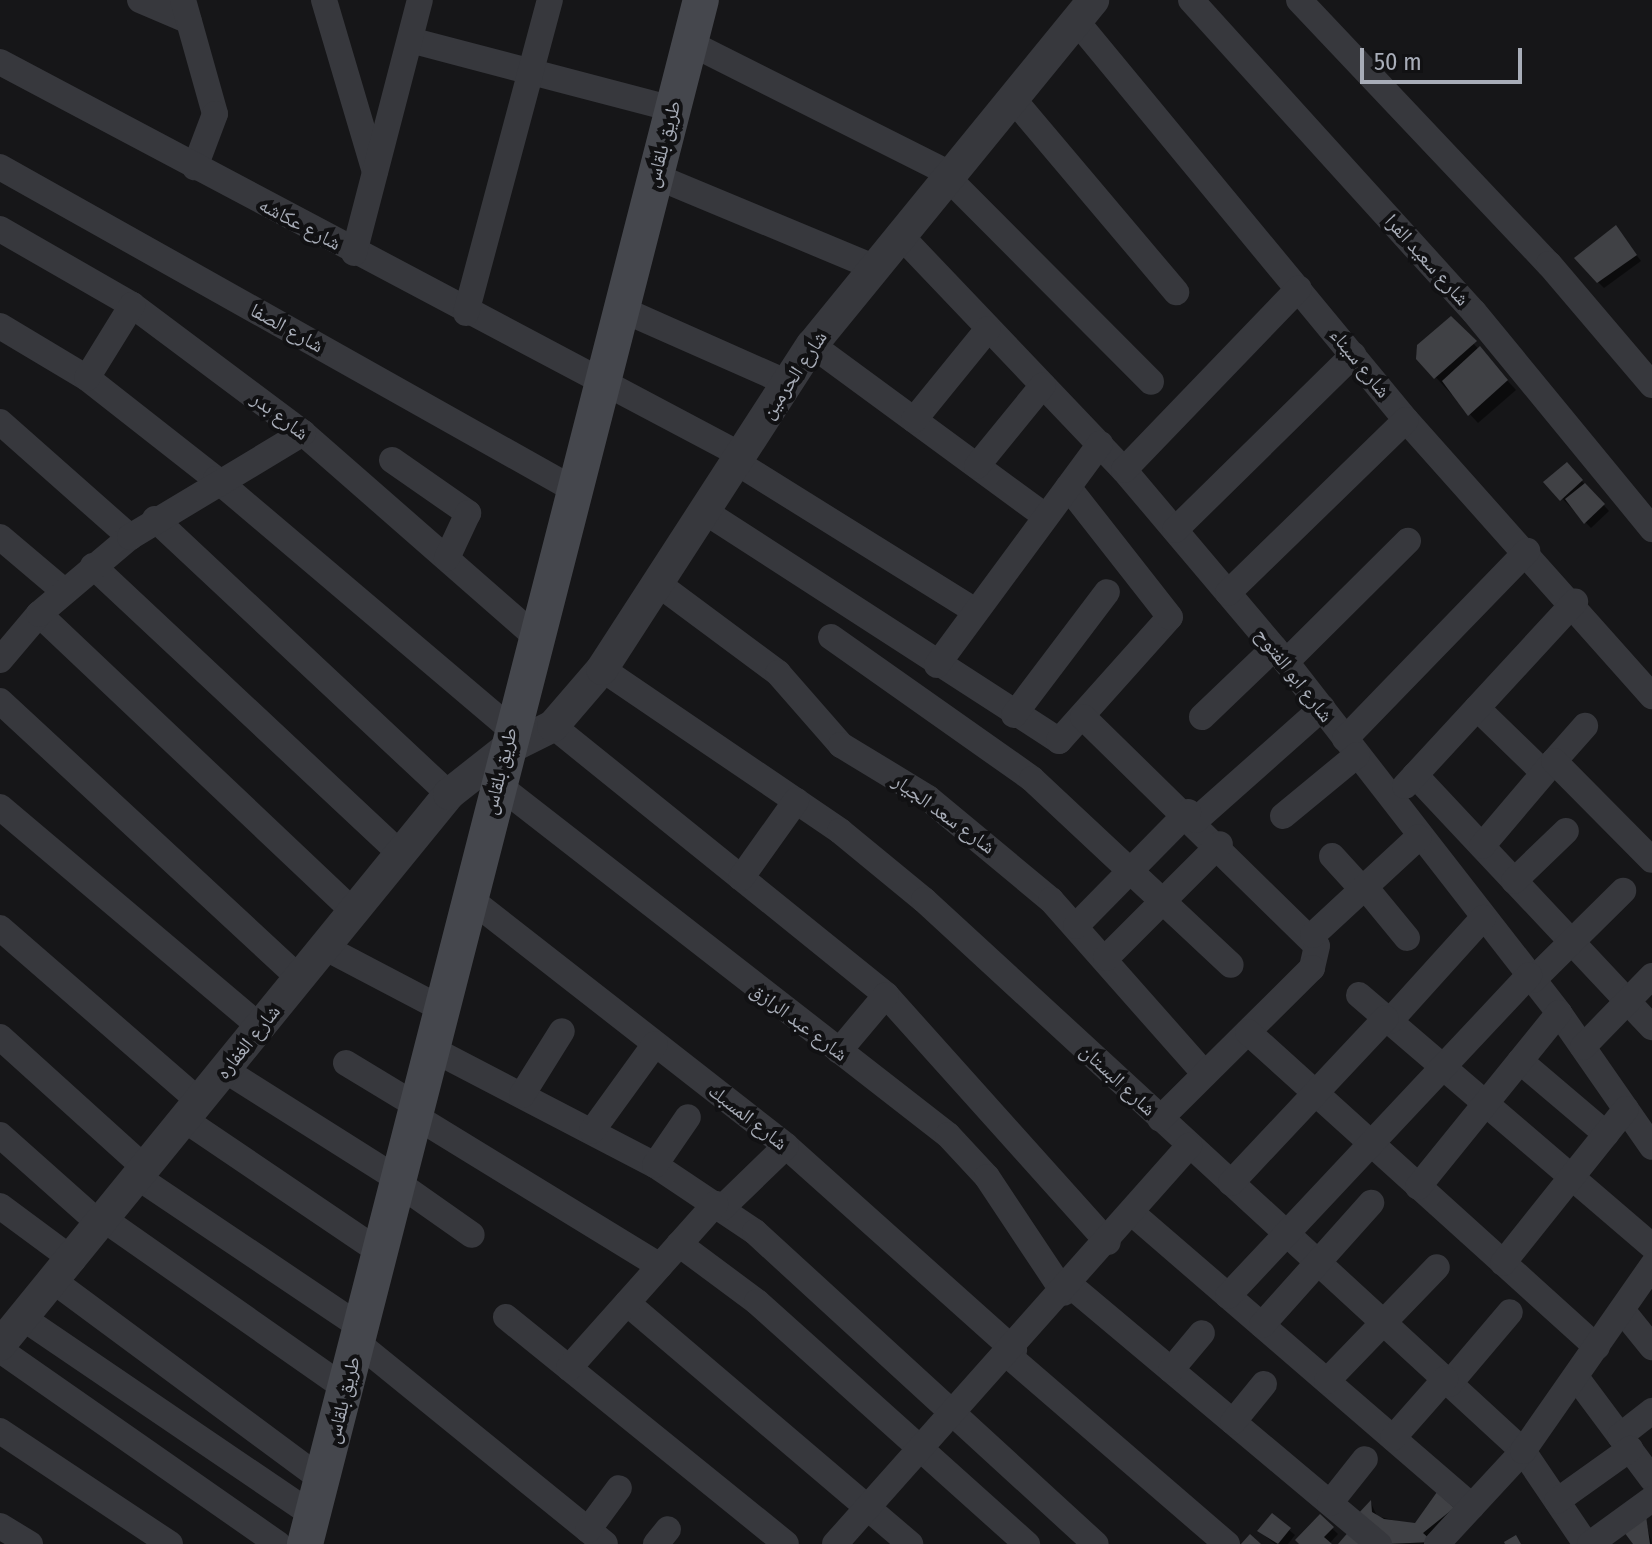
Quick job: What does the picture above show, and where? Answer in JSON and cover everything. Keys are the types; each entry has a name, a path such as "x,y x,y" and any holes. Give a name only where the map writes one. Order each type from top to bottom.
{"main road":[{"name":"طريق بلقاس","path":"309,1530 504,754 701,0"}],"street":[{"path":"140,0 186,11 215,114 195,167"},
{"path":"324,0 375,172"},
{"path":"354,253 420,0"},
{"path":"466,313 550,0"},
{"name":"شارع سعيد الفرا","path":"1191,0 1474,312 1652,529"},
{"path":"1299,0 1549,264 1652,385"},
{"name":"شارع الحرمين","path":"504,754 553,726 602,669 812,345 871,266 1085,12"},
{"name":"شارع سيناء","path":"1085,12 1299,288 1406,420 1575,602 1652,696"},
{"path":"410,40 673,109"},
{"path":"690,43 948,176 1151,382"},
{"name":"شارع عكاشه","path":"0,62 738,458 975,611"},
{"path":"1013,99 1176,292"},
{"name":"شارع الصفا","path":"0,167 573,489"},
{"path":"655,176 871,266"},
{"name":"شارع بدر","path":"0,229 132,305 303,433 535,636"},
{"name":"شارع ابو الفتوح","path":"899,234 1124,470 1280,655 1559,1013 1652,1147"},
{"path":"1124,470 1299,288"},
{"path":"87,378 132,305"},
{"path":"621,309 788,383"},
{"name":"شارع عبد الرازق","path":"0,326 87,378 216,479 504,754 839,1051 969,1155 1068,1289 1171,1370 1379,1544"},
{"path":"914,420 988,329"},
{"path":"812,345 1045,516"},
{"path":"1175,530 1353,355"},
{"path":"977,466 1043,385"},
{"path":"1228,593 1406,420"},
{"path":"0,422 130,537"},
{"path":"0,660 39,614 130,537 216,479 303,433"},
{"path":"937,665 1100,444"},
{"path":"392,460 468,513 447,558"},
{"path":"704,511 1054,741 1083,717 1169,623 1166,606 1068,487"},
{"path":"155,519 449,794"},
{"path":"0,537 64,591"},
{"path":"1202,717 1280,655 1408,541"},
{"path":"1283,816 1351,747 1527,551"},
{"path":"93,566 400,853"},
{"name":"شارع سعد الجيار","path":"657,583 778,673 841,745 992,847 1076,926 1205,1074"},
{"path":"1014,715 1107,592"},
{"path":"1392,801 1575,602"},
{"path":"39,614 353,911"},
{"path":"831,637 1023,772 1231,965"},
{"name":"شارع البستان","path":"602,669 796,801 914,891 1523,1451 1582,1542"},
{"path":"0,701 299,978"},
{"path":"1076,926 1131,870 1322,708"},
{"path":"1477,708 1547,765 1652,860"},
{"path":"1083,717 1192,816 1313,935"},
{"path":"553,726 886,995 1108,1242"},
{"path":"1482,846 1547,765 1585,726"},
{"name":"شارع الغفاره","path":"0,1348 449,794 504,754"},
{"path":"1415,775 1652,1027"},
{"path":"741,878 796,801"},
{"path":"0,807 260,1027"},
{"path":"1514,881 1566,831"},
{"path":"1160,1119 1312,968 1313,935 1419,837"},
{"path":"1106,958 1220,844"},
{"path":"1332,856 1407,938"},
{"path":"1228,1296 1443,1067 1531,977 1572,942 1623,891"},
{"name":"شارع المسبك","path":"469,898 786,1146 1011,1353 1227,1544"},
{"path":"1231,1183 1483,918"},
{"path":"0,928 192,1111 380,1252"},
{"path":"324,947 442,1009"},
{"path":"1583,1047 1652,976"},
{"path":"839,1051 886,995"},
{"path":"1359,995 1652,1246"},
{"path":"1418,1187 1559,1013"},
{"path":"522,1095 562,1031"},
{"path":"1248,1032 1597,1347"},
{"path":"0,1037 143,1173 360,1335 597,1537 619,1488"},
{"path":"592,1131 655,1044"},
{"path":"432,1049 655,1165 718,1206 829,1296 950,1417 1096,1544"},
{"path":"1520,1061 1606,1134"},
{"path":"346,1063 660,1266"},
{"path":"225,1070 398,1181 472,1235"},
{"path":"1503,1263 1626,1109"},
{"path":"655,1165 688,1117"},
{"path":"0,1135 103,1222 346,1389"},
{"path":"569,1368 679,1244 786,1146"},
{"path":"835,1544 867,1504 1068,1289 1189,1146"},
{"path":"1262,1325 1371,1203"},
{"path":"0,1206 64,1271 323,1480"},
{"path":"1132,1213 1472,1506"},
{"path":"679,1244 757,1302 1027,1544"},
{"path":"1437,1544 1523,1451 1652,1266"},
{"path":"1327,1381 1437,1267"},
{"path":"627,1303 867,1504 910,1544"},
{"path":"1622,1310 1652,1347"},
{"path":"1393,1438 1510,1312"},
{"path":"506,1317 786,1544"},
{"path":"23,1318 309,1530"},
{"path":"1171,1370 1202,1333"},
{"path":"0,1348 278,1544"},
{"path":"1576,1377 1652,1479"},
{"path":"1233,1422 1264,1384"},
{"path":"1557,1501 1625,1442 1652,1411"},
{"path":"0,1431 170,1544"},
{"path":"1330,1503 1365,1459"},
{"path":"1582,1542 1652,1499"},
{"path":"0,1526 30,1544"}],"building":[{"path":"1616,225 1637,255 1597,283 1574,258"},
{"path":"1451,316 1477,341 1434,379 1416,359 1417,345"},
{"path":"1480,346 1508,380 1468,416 1442,381"},
{"path":"1567,462 1583,480 1560,501 1543,482"},
{"path":"1585,483 1605,504 1584,524 1565,499"},
{"path":"1437,1492 1454,1508 1423,1533 1433,1542 1387,1544 1356,1516 1371,1500 1372,1512 1384,1519 1415,1523"},
{"path":"1272,1513 1291,1528 1278,1544 1257,1531"},
{"path":"1320,1514 1334,1527 1324,1537 1332,1544 1299,1544 1295,1540"},
{"path":"1646,1516 1650,1544 1633,1544 1624,1532"},
{"path":"1351,1529 1369,1544 1338,1544"},
{"path":"1250,1534 1261,1544 1241,1544"},
{"path":"1516,1535 1521,1544 1505,1544 1504,1542"}]}
